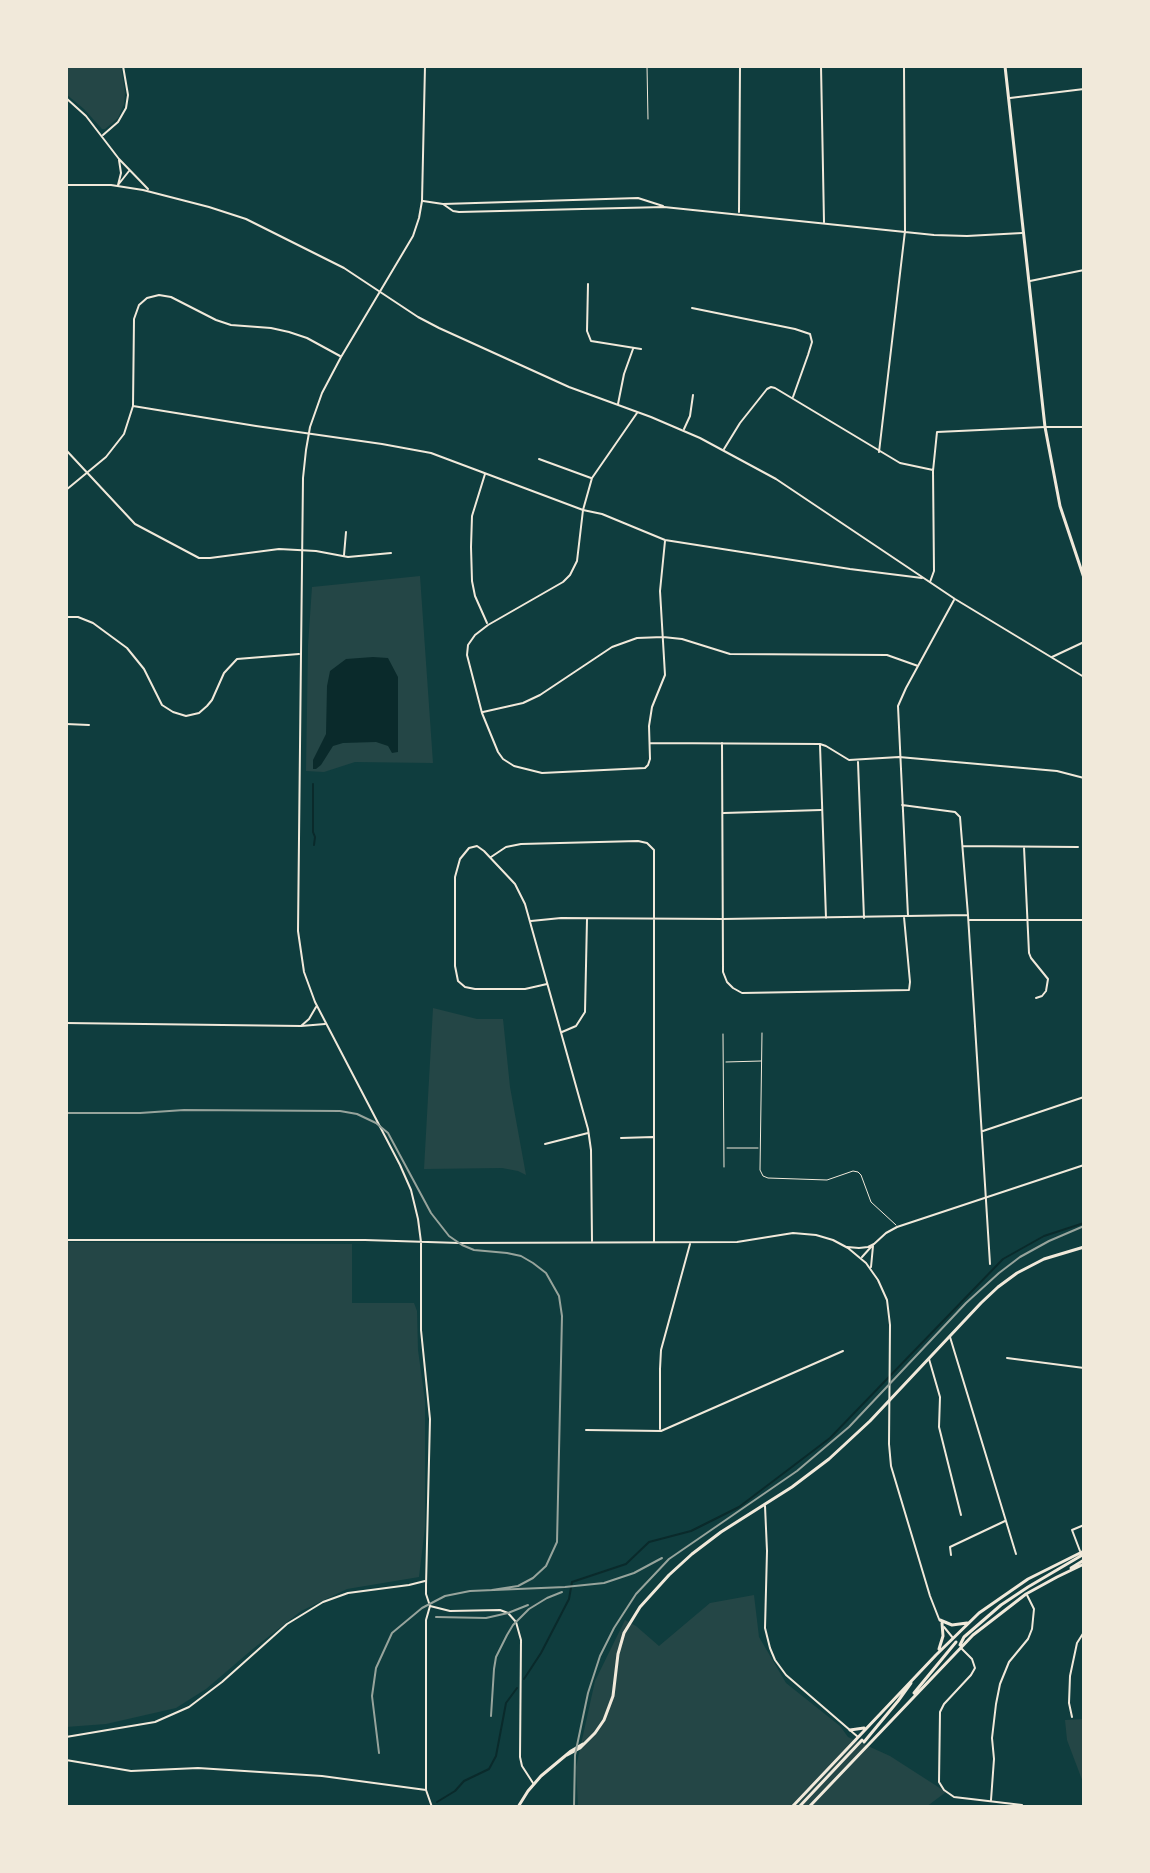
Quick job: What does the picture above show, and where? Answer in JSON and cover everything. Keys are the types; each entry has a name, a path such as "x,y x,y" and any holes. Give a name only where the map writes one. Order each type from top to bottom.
{"main road":[{"path":"1005,66 1045,427 1060,506 1084,578"},
{"path":"518,1807 534,1784 583,1744 604,1720 614,1687 620,1643 640,1607 669,1575 721,1532 765,1505 840,1450 993,1291 1017,1273 1053,1255 1084,1247"},
{"path":"792,1807 910,1700 960,1647 996,1616 1026,1594 1068,1571 1083,1556"},
{"path":"910,1700 970,1621 1017,1586 1051,1566 1083,1556"},
{"path":"960,1647 964,1637 1001,1605 1083,1556"},
{"path":"936,1655 943,1639 941,1622 955,1625 970,1621"},
{"path":"809,1807 862,1741 867,1727 954,1640"},
{"path":"799,1807 898,1701 915,1677"},
{"path":"850,1730 867,1727"}],"street":[{"path":"102,136 118,122 126,108 128,95 123,66"},
{"path":"425,66 422,201 413,236 341,357 322,393 308,433 303,478 298,931 304,972 316,1006 405,1176 416,1209 421,1242 421,1330 430,1419 426,1790 432,1807"},
{"path":"739,213 740,66"},
{"path":"821,66 824,223"},
{"path":"879,452 905,231 904,66"},
{"path":"1009,98 1084,89"},
{"path":"66,98 81,111 129,171 150,191"},
{"path":"118,185 121,170 119,159"},
{"path":"118,185 129,171"},
{"path":"66,185 118,185 150,191 246,219 331,261 439,328 555,381 684,430 776,479 922,578 1084,677"},
{"path":"422,201 443,204 638,198 664,207"},
{"path":"443,204 459,212 664,207 957,236 1024,233"},
{"path":"1029,281 1084,270"},
{"path":"588,284 587,331 591,341 641,349"},
{"path":"66,490 106,457 124,434 133,406 134,319 139,305 147,298 159,295 171,297 231,325 289,332 341,357"},
{"path":"692,308 810,334 812,342 793,399"},
{"path":"618,405 633,348"},
{"path":"724,450 740,423 771,387 900,463 933,471"},
{"path":"684,430 693,395"},
{"path":"133,406 431,453 583,510 602,514 665,540 922,578"},
{"path":"638,412 592,478 583,510 577,561 570,575 488,625 468,645 467,655 482,713 503,759 531,772 579,772 645,768 648,765 652,707 665,675 660,591 665,540"},
{"path":"930,583 934,571 933,471 937,432 1084,427"},
{"path":"66,450 135,524 199,558 267,550 322,551 344,557 391,553"},
{"path":"539,459 592,478"},
{"path":"485,473 472,516 471,568 475,596 488,625"},
{"path":"344,557 346,532"},
{"path":"722,743 723,972 727,982 742,993 909,990 898,706 955,599"},
{"path":"66,617 78,617 93,623 127,648 144,669 162,705 186,716 199,713 207,706 224,673 237,659 301,654"},
{"path":"482,713 523,703 540,695 612,647 637,638 682,639 730,654 884,654 918,666"},
{"path":"1051,657 1084,642"},
{"path":"66,724 89,725"},
{"path":"649,743 820,744 845,758 858,761 899,757 1057,771 1084,778"},
{"path":"820,744 826,918"},
{"path":"858,761 864,918"},
{"path":"902,805 959,814 990,1264"},
{"path":"722,813 821,810"},
{"path":"491,858 502,849 516,844 645,842 655,855 654,1242"},
{"path":"547,984 525,989 472,989 457,978 455,881 457,866 465,852 474,846 482,849 517,887 530,922 589,1132 592,1242"},
{"path":"962,846 1078,847"},
{"path":"1024,847 1028,945 1031,958 1048,979 1046,991 1036,998"},
{"path":"530,922 548,918 1084,920"},
{"path":"561,1033 576,1026 585,1012 587,918"},
{"path":"301,1026 312,1016 316,1006"},
{"path":"66,1023 325,1024"},
{"path":"982,1131 1084,1097"},
{"path":"545,1144 589,1132"},
{"path":"621,1138 654,1137"},
{"path":"861,1258 886,1233 897,1227 1084,1165"},
{"path":"66,1240 743,1242 785,1233 803,1233 828,1238 846,1247 872,1270 888,1305 889,1450 894,1477 930,1596 941,1622 972,1659 975,1668 941,1708 941,1786 949,1794 966,1800 1022,1805"},
{"path":"661,1431 661,1350 690,1242"},
{"path":"846,1247 863,1248 874,1244"},
{"path":"872,1270 874,1244"},
{"path":"950,1335 1016,1554"},
{"path":"586,1430 661,1431 843,1351"},
{"path":"929,1358 940,1397 939,1427 961,1515"},
{"path":"1007,1358 1084,1368"},
{"path":"765,1505 765,1628 770,1648 786,1675 862,1741"},
{"path":"951,1555 950,1547 1006,1520"},
{"path":"1083,1556 1072,1530 1084,1525"},
{"path":"66,1737 155,1722 189,1707 287,1624 323,1602 348,1593 426,1581"},
{"path":"991,1801 992,1738 997,1697 1009,1662 1028,1639 1034,1624 1034,1609 1026,1594"},
{"path":"430,1606 450,1611 500,1610 516,1622 521,1635 520,1757 534,1784"},
{"path":"1072,1717 1070,1676 1077,1643 1084,1632"},
{"path":"66,1760 131,1771 198,1768 307,1775 426,1790"}],"lane":[{"path":"647,66 648,119"},
{"path":"762,1033 760,1170 763,1176 827,1180 858,1172 871,1202 897,1227"},
{"path":"723,1034 724,1167"},
{"path":"723,1062 762,1061"},
{"path":"723,1148 760,1148"}],"shaded area":[{"path":"66,66 121,66 124,104 118,118 105,129 66,94"},
{"path":"420,576 433,763 355,762 324,772 306,771 312,587"},
{"path":"388,658 398,677 398,752 392,753 388,746 376,742 343,743 333,746 321,765 313,769 313,760 326,734 330,671 346,659"},
{"path":"433,1008 477,1019 503,1019 510,1087 526,1175 502,1168 424,1169"},
{"path":"66,1242 352,1244 352,1303 414,1303 417,1311 418,1350 425,1401 425,1527 419,1577 347,1589 301,1611 206,1689 176,1708 106,1724 66,1727"},
{"path":"754,1595 759,1637 786,1683 840,1726 848,1737 890,1756 946,1792 926,1807 578,1807 576,1767 595,1681 625,1620 659,1646 710,1603"},
{"path":"1084,1719 1084,1785 1067,1740 1065,1720"}],"waterway":[{"path":"313,784 314,845"},
{"path":"524,1679 569,1599 572,1582 626,1564 649,1542 691,1531 739,1507 830,1438 1003,1259 1044,1236 1084,1223"},
{"path":"437,1802 464,1781 489,1769 496,1756 506,1703 517,1688"}],"railway":[{"path":"66,1113 184,1110 340,1111 357,1114 388,1133 431,1213 449,1236 474,1250 521,1256 546,1273 559,1296 562,1316 557,1542 546,1566 533,1578 518,1586 492,1590"},
{"path":"574,1807 575,1755 588,1693 600,1656 636,1594 669,1559 797,1471 849,1427 966,1303 999,1273 1020,1257 1084,1226"},
{"path":"379,1753 372,1696 376,1668 392,1633 422,1608 445,1596 470,1591 604,1583 634,1573 662,1558"},
{"path":"491,1716 496,1657 507,1635 529,1609 562,1592"},
{"path":"436,1617 486,1618 528,1605"}]}
